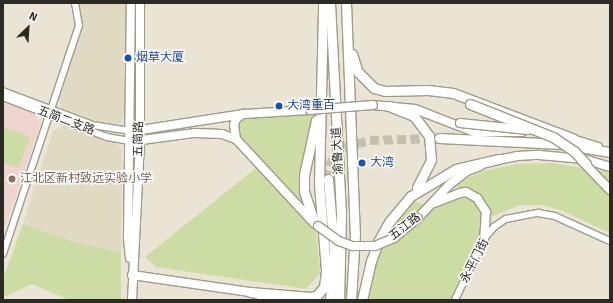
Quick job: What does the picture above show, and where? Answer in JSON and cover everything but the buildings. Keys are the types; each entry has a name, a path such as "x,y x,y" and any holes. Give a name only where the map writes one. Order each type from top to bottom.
{"highway":[{"path":"250,292 303,297 317,295 324,286 326,270 319,184 323,3"},
{"name":"渝鲁大道","path":"330,3 341,216 339,300"},
{"name":"渝鲁大道","path":"346,3 355,233 351,300"},
{"path":"348,35 358,72 374,88 385,91 432,90 466,97 574,139"},
{"path":"432,90 553,137 574,151 586,164"},
{"path":"316,224 304,191 304,175 321,98"},
{"path":"362,300 370,261 379,240 389,222 411,196 428,168 431,143 425,129 414,116 389,106"},
{"path":"439,138 562,144 610,152"},
{"path":"411,196 456,169 498,159"},
{"path":"328,179 334,251 330,300"}],"main road":[{"name":"五简路","path":"131,3 128,238 132,275"},
{"name":"五简路","path":"132,300 132,275 140,140 140,3"},
{"path":"130,131 244,114 389,106 426,113 460,123 530,131 563,146 586,164 610,190"},
{"path":"426,113 474,132 537,133 574,139 610,152"},
{"path":"130,141 195,133 222,134 236,139 234,125 236,119 244,114"},
{"name":"五江路","path":"236,139 316,224 338,241 352,246 375,246 394,238 418,218 449,185 468,171 498,159 517,156 563,156 610,166"},
{"path":"432,204 460,192 466,192 478,198 486,212 484,239"},
{"path":"132,275 250,292 273,300"}],"street":[{"name":"五简二支路","path":"51,112 79,26 75,3"},
{"name":"五简二支路","path":"3,91 107,136 130,141"},
{"name":"五简二支路","path":"3,97 99,126 130,131"},
{"path":"3,254 51,112"},
{"name":"永平门街","path":"455,300 484,239 494,227 506,219 538,213 555,216 610,241"}],"shaded area":[{"path":"80,3 126,3 127,109 120,124 94,120 62,108 59,100 82,27"},
{"name":"江北区新村致远实验小学","path":"3,101 35,112 40,126 3,231"},
{"path":"64,125 117,144 122,150 121,252 80,244 23,224 53,131"}],"green space":[{"path":"314,115 300,175 302,200 300,202 241,136 238,129 241,121 246,118"},
{"path":"3,127 30,137 18,168 3,162"},
{"path":"551,163 610,172 610,233 563,211 542,205 520,205 493,216 490,215 478,194 469,189 458,190 457,186 469,177 488,170 518,164"},
{"path":"256,168 316,232 320,273 306,289 156,267 145,257"},
{"path":"469,196 479,204 483,216 481,232 450,300 369,300 375,265 390,226 413,201 435,208 451,199"},
{"path":"23,224 80,244 121,252 121,300 69,300 32,284 3,297 3,279"}],"tunnel":[{"path":"328,179 329,166 335,155 344,147 370,140 437,138"}],"place":[{"name":"烟草大厦","path":"128,58"},
{"name":"大湾重百","path":"279,106"},
{"name":"大湾","path":"362,163"},
{"name":"江北区新村致远实验小学","path":"12,179"}]}
